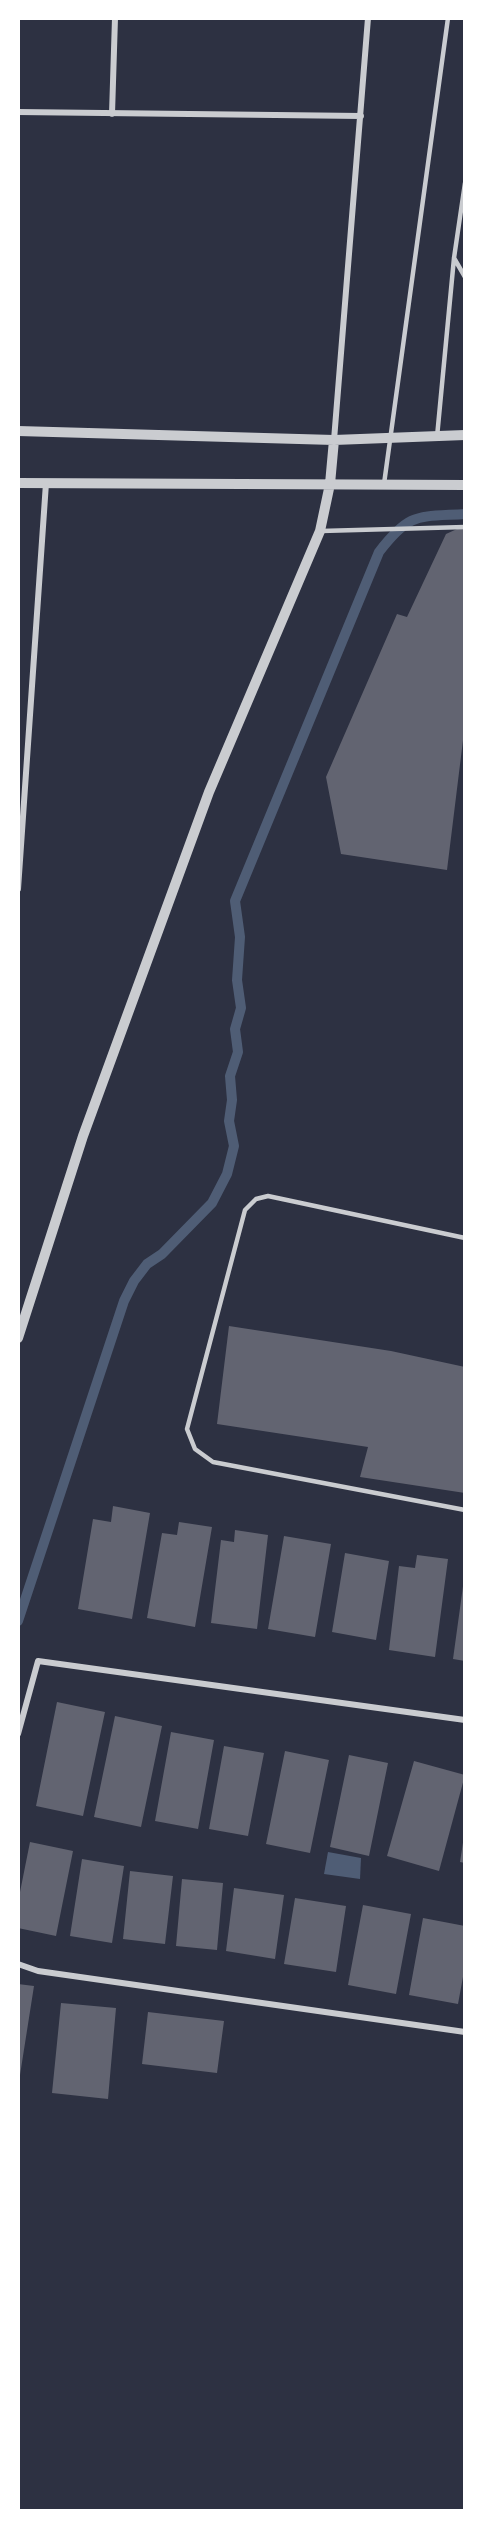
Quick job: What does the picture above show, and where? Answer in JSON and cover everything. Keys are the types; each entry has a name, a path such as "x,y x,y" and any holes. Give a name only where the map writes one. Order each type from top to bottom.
{"street":[{"path":"112,114 115,18"},
{"path":"18,1338 82,1136 204,804 320,531 330,484 368,18"},
{"path":"18,112 361,116"},
{"path":"18,432 333,440 465,435"},
{"path":"18,483 465,485"},
{"path":"18,889 45,483"},
{"path":"18,1734 38,1661 465,1720"},
{"path":"18,1964 38,1971 465,2032"}],"lane":[{"path":"384,484 448,18"},
{"path":"437,437 454,258 465,183"},
{"path":"454,258 465,277"},
{"path":"320,531 465,527"},
{"path":"465,1238 268,1196 256,1199 245,1210 187,1429 195,1449 213,1462 465,1510"}],"water":[{"path":"328,1852 361,1858 360,1879 324,1874"}],"building":[{"path":"465,528 465,724 447,870 341,854 326,777 397,614 407,617 446,534"},
{"path":"229,1326 391,1351 465,1367 465,1493 360,1477 368,1447 217,1424"},
{"path":"113,1506 150,1513 132,1619 78,1609 93,1519 111,1522"},
{"path":"179,1522 212,1527 195,1627 147,1618 162,1533 177,1535"},
{"path":"235,1530 268,1535 257,1629 211,1623 221,1540 234,1542"},
{"path":"284,1536 331,1544 315,1637 268,1629"},
{"path":"345,1553 389,1561 376,1640 332,1632"},
{"path":"417,1555 448,1559 435,1657 389,1650 399,1566 415,1568"},
{"path":"465,1579 465,1661 453,1659"},
{"path":"57,1702 105,1712 83,1816 36,1806"},
{"path":"115,1716 162,1726 141,1827 94,1817"},
{"path":"171,1732 214,1740 198,1829 155,1821"},
{"path":"224,1746 264,1753 248,1836 209,1829"},
{"path":"285,1751 329,1760 310,1853 266,1844"},
{"path":"349,1755 388,1763 369,1856 330,1847"},
{"path":"414,1761 465,1775 439,1871 387,1856"},
{"path":"465,1836 465,1863 460,1862"},
{"path":"30,1842 73,1851 56,1936 18,1928 18,1902"},
{"path":"82,1859 124,1866 112,1943 70,1936"},
{"path":"130,1871 173,1876 165,1944 123,1939"},
{"path":"182,1879 223,1883 217,1950 176,1946"},
{"path":"234,1888 284,1895 275,1959 226,1951"},
{"path":"295,1898 346,1906 336,1972 284,1964"},
{"path":"363,1905 411,1914 396,1994 348,1985"},
{"path":"423,1918 465,1926 465,1966 458,2004 409,1995"},
{"path":"18,1984 34,1986 20,2075 18,2075"},
{"path":"61,2003 116,2008 108,2099 52,2093"},
{"path":"148,2012 224,2021 217,2073 142,2064"}],"waterway":[{"path":"18,1621 124,1301 134,1281 147,1264 162,1254 212,1203 227,1174 234,1146 229,1121 232,1100 230,1076 238,1052 235,1029 241,1008 237,980 240,937 235,901 379,552 399,530 416,519 465,514"}]}
